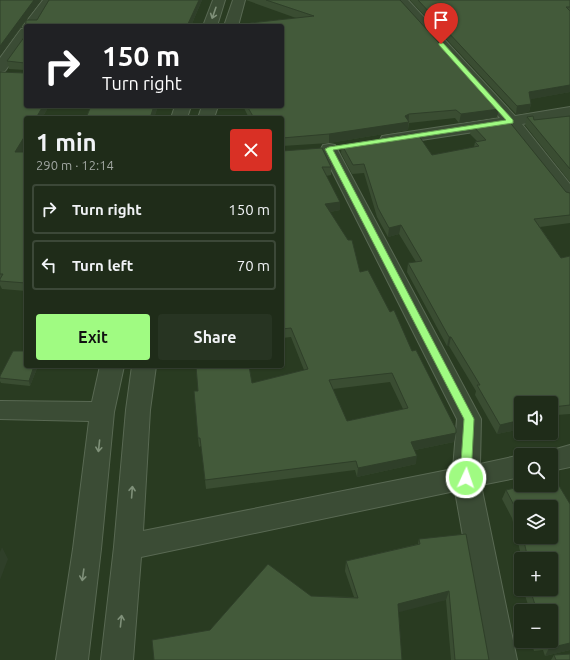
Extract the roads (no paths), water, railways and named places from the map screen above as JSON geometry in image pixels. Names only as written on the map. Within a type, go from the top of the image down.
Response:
[{"type":"street","points":[[31,24],[49,0]]},
{"type":"street","points":[[211,24],[219,0]]},
{"type":"street","points":[[233,24],[239,0]]},
{"type":"street","points":[[401,0],[511,121],[570,196]]},
{"type":"street","points":[[4,72],[24,36]]},
{"type":"street","points":[[374,142],[570,112]]},
{"type":"street","points":[[328,149],[469,419],[466,478],[501,660]]},
{"type":"street","points":[[72,660],[102,412],[112,368]]},
{"type":"street","points":[[117,660],[128,547],[138,410],[144,368]]},
{"type":"street","points":[[0,410],[102,412]]},
{"type":"street","points":[[558,459],[570,456]]},
{"type":"street","points":[[128,547],[514,468]]}]
